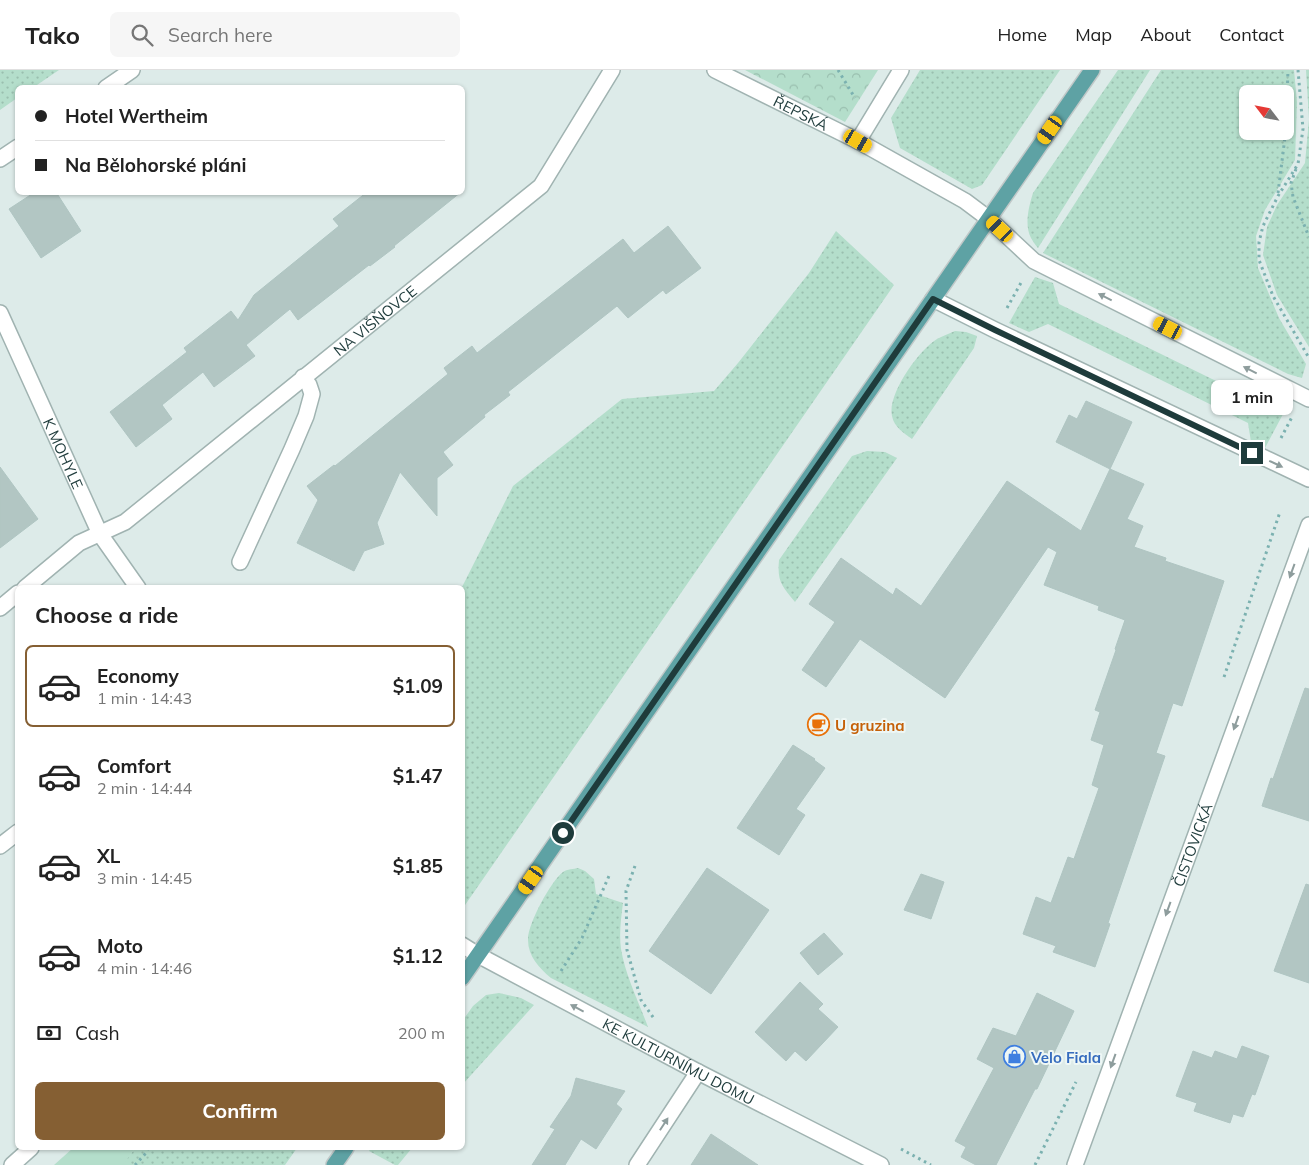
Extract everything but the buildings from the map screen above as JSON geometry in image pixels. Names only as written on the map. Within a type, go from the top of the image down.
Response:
[{"type":"main road","points":[[465,974],[1092,70]]},
{"type":"main road","points":[[334,1165],[345,1150]]},
{"type":"street","points":[[110,85],[132,70]]},
{"type":"street","name":"NA VIŠŇOVCE","points":[[29,585],[79,543],[124,522],[541,186],[612,70]]},
{"type":"street","name":"ŘEPSKÁ","points":[[715,70],[858,141],[965,202],[989,219],[1034,261],[1309,400]]},
{"type":"street","points":[[858,141],[901,70]]},
{"type":"street","points":[[0,159],[15,149]]},
{"type":"street","points":[[933,299],[1309,479]]},
{"type":"street","name":"K MOHYLE","points":[[0,313],[100,534],[136,585]]},
{"type":"street","points":[[240,562],[306,416],[312,394],[309,385],[303,377]]},
{"type":"street","name":"ČISTOVICKÁ","points":[[1075,1163],[1309,525]]},
{"type":"street","points":[[0,608],[15,596]]},
{"type":"street","points":[[0,846],[15,834]]},
{"type":"street","points":[[465,947],[478,956]]},
{"type":"street","name":"KE KULTURNÍMU DOMU","points":[[478,956],[698,1072],[881,1165]]},
{"type":"street","points":[[637,1165],[698,1072]]},
{"type":"street","points":[[12,1165],[29,1150]]},
{"type":"path","points":[[1278,196],[1286,129],[1288,70]]},
{"type":"path","points":[[1298,70],[1303,129],[1298,164],[1292,183],[1293,197],[1309,237]]},
{"type":"path","points":[[1298,164],[1278,196],[1263,226],[1259,242],[1259,260],[1272,296],[1309,358]]},
{"type":"path","points":[[1005,312],[1023,279]]},
{"type":"path","points":[[1280,439],[1294,414]]},
{"type":"path","points":[[635,866],[626,891],[627,950],[641,1000],[658,1024]]},
{"type":"path","points":[[549,993],[582,938],[608,876]]},
{"type":"path","points":[[896,1147],[932,1165]]},
{"type":"path","points":[[135,1165],[147,1150]]},
{"type":"green space","points":[[0,70],[59,70],[37,85],[15,85],[15,99],[0,110]]},
{"type":"green space","points":[[745,70],[878,70],[845,122]]},
{"type":"green space","points":[[920,70],[1060,70],[982,185],[972,189],[900,148],[891,118]]},
{"type":"green space","points":[[1118,70],[1150,70],[1038,248],[1031,238],[1028,227],[1033,193]]},
{"type":"green space","points":[[1161,70],[1294,70],[1297,102],[1295,160],[1265,210],[1256,236],[1258,268],[1279,318],[1306,364],[1302,378],[1288,374],[1043,253]]},
{"type":"green space","points":[[1306,70],[1309,70],[1309,119]]},
{"type":"green space","points":[[1309,119],[1309,347],[1277,295],[1263,255],[1267,227],[1277,205],[1305,163]]},
{"type":"green space","points":[[836,231],[894,285],[465,905],[465,585],[463,585],[513,486],[622,399],[714,391],[809,273]]},
{"type":"green space","points":[[1035,277],[1053,283],[1059,304],[1261,403],[1277,393],[1290,401],[1265,448],[1251,442],[1248,423],[1048,324],[1029,332],[1009,323]]},
{"type":"green space","points":[[955,331],[977,336],[974,348],[912,439],[893,420],[892,407],[894,396],[906,373],[922,353],[937,339]]},
{"type":"green space","points":[[867,451],[885,452],[897,458],[795,602],[781,583],[779,560],[852,456]]},
{"type":"green space","points":[[578,868],[594,879],[596,894],[623,903],[620,932],[623,959],[648,1027],[551,978],[538,966],[532,956],[528,940],[535,914],[558,877],[563,872]]},
{"type":"green space","points":[[499,993],[521,998],[534,1005],[465,1082],[465,1017],[473,1006],[486,995]]},
{"type":"green space","points":[[71,1150],[134,1150],[123,1165],[54,1165]]},
{"type":"green space","points":[[133,1150],[296,1150],[285,1165],[122,1165]]},
{"type":"green space","points":[[370,1150],[410,1150],[398,1165]]},
{"type":"place","name":"U gruzina","points":[[819,725]]},
{"type":"place","name":"Velo Fiala","points":[[1015,1057]]},
{"type":"route","points":[[563,833],[933,299],[1252,453]]}]
